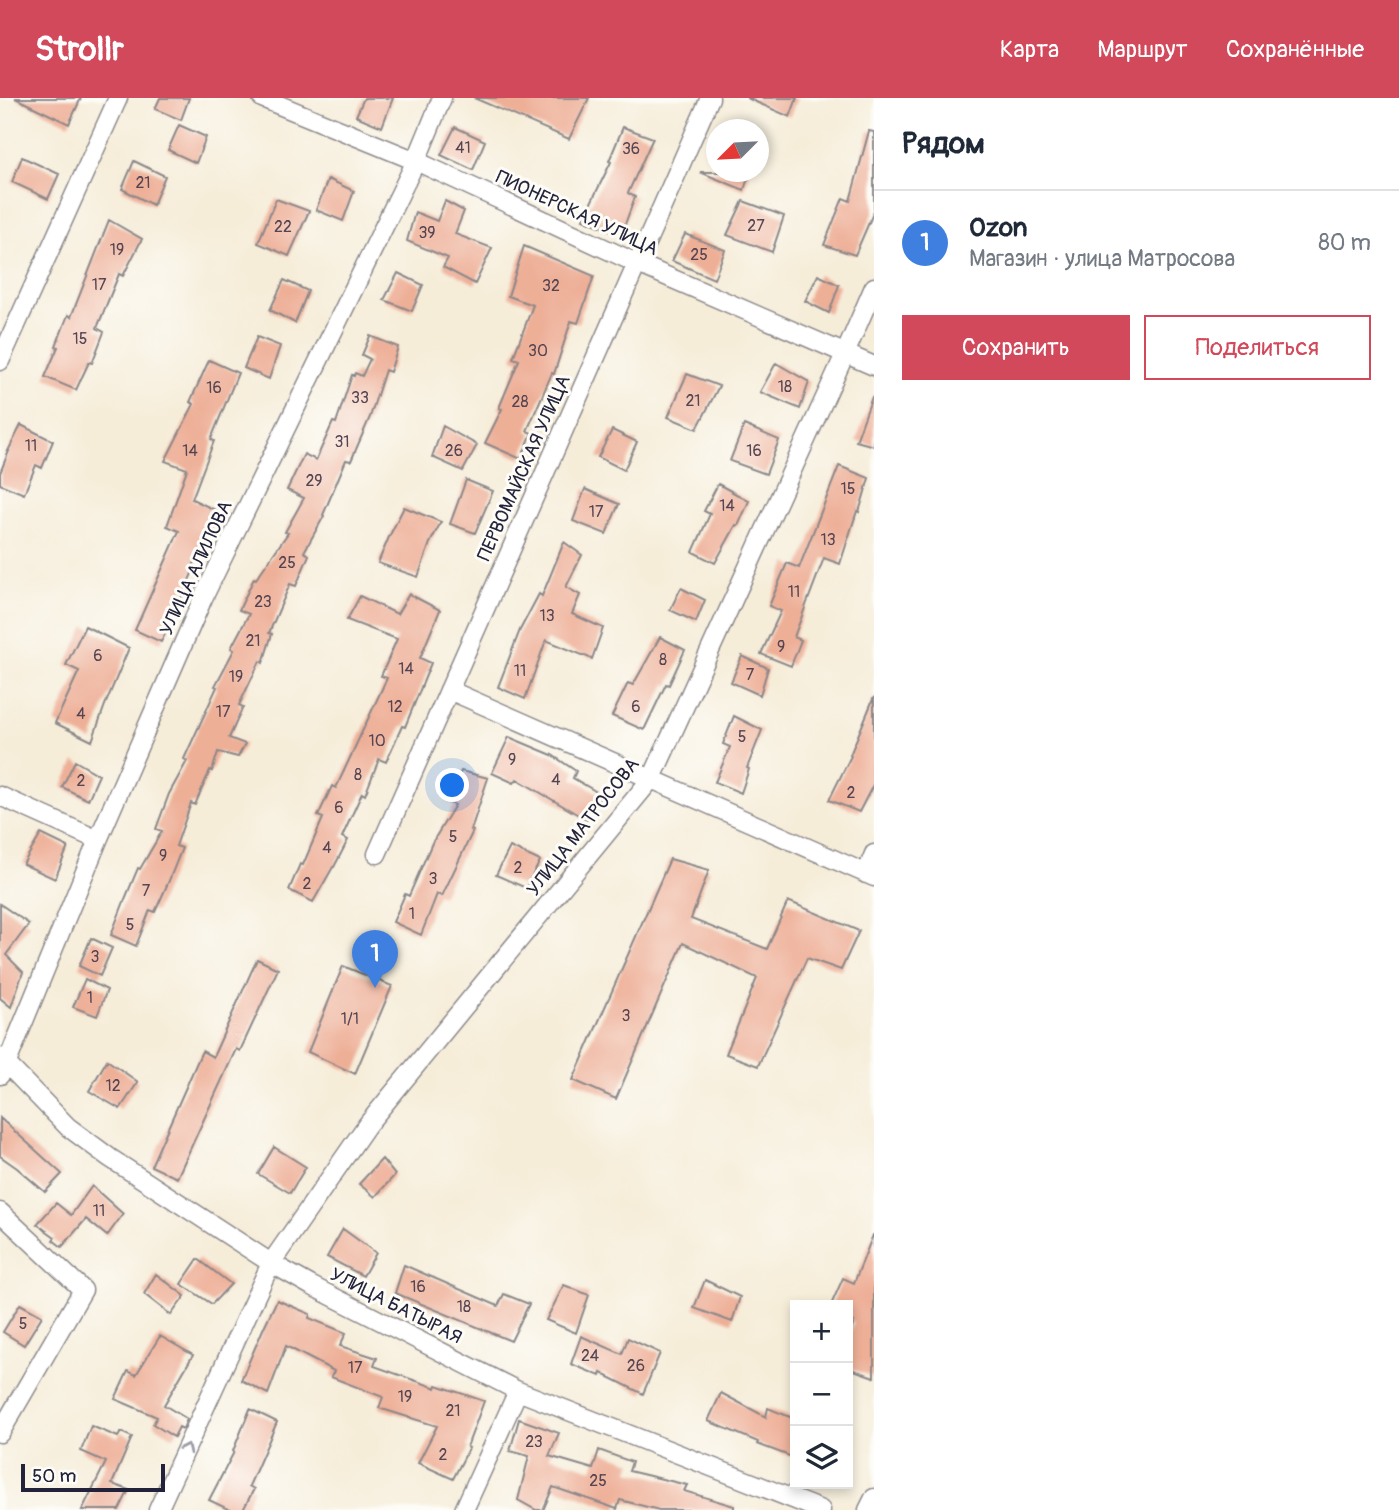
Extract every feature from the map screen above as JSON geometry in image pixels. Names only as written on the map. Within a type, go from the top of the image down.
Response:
[{"type":"street","points":[[0,361],[118,98]]},
{"type":"street","name":"ПИОНЕРСКАЯ УЛИЦА","points":[[262,98],[416,162],[636,263],[874,366]]},
{"type":"street","name":"УЛИЦА АЛИЛОВА","points":[[2,1066],[203,598],[416,162],[442,98]]},
{"type":"street","name":"ПЕРВОМАЙСКАЯ УЛИЦА","points":[[377,855],[710,98]]},
{"type":"street","name":"УЛИЦА МАТРОСОВА","points":[[158,1510],[271,1263],[367,1125],[652,778],[874,287]]},
{"type":"street","points":[[449,690],[870,876],[874,854]]},
{"type":"street","points":[[0,796],[98,840]]},
{"type":"street","name":"УЛИЦА БАТЫРАЯ","points":[[2,1066],[68,1127],[110,1158],[271,1263],[310,1285],[518,1391],[821,1510]]},
{"type":"street","points":[[0,1212],[83,1290],[0,1433]]},
{"type":"street","points":[[464,1510],[518,1391]]},
{"type":"street","points":[[868,1510],[874,1498]]},
{"type":"building","points":[[15,98],[81,98],[69,124]]},
{"type":"building","points":[[160,98],[189,98],[181,120],[155,109]]},
{"type":"building","points":[[364,98],[393,98],[382,127],[356,116]]},
{"type":"building","points":[[474,98],[589,98],[569,139]]},
{"type":"building","points":[[747,98],[797,98],[790,117]]},
{"type":"building","points":[[179,125],[206,137],[196,163],[168,150]]},
{"type":"building","points":[[455,127],[485,141],[473,170],[441,155]]},
{"type":"building","points":[[623,127],[653,138],[628,193],[635,197],[621,235],[583,219],[611,162],[609,161]]},
{"type":"building","points":[[869,131],[874,132],[874,211],[855,255],[824,245],[843,198],[850,201]]},
{"type":"building","points":[[22,157],[59,174],[48,199],[12,182]]},
{"type":"building","points":[[134,161],[165,176],[153,205],[122,189]]},
{"type":"building","points":[[328,179],[354,191],[343,221],[316,210]]},
{"type":"building","points":[[724,182],[747,182],[744,190]]},
{"type":"building","points":[[276,199],[309,211],[289,256],[258,243]]},
{"type":"building","points":[[445,201],[464,211],[455,234],[492,248],[475,284],[443,267],[448,258],[407,241],[415,212],[437,221]]},
{"type":"building","points":[[743,201],[784,216],[772,252],[727,235]]},
{"type":"building","points":[[109,220],[142,239],[123,276],[119,274],[97,328],[104,332],[92,363],[89,362],[76,390],[45,377],[68,315],[71,317]]},
{"type":"building","points":[[685,234],[725,250],[714,279],[672,261]]},
{"type":"building","points":[[524,246],[594,276],[578,323],[571,321],[554,374],[552,373],[527,431],[532,433],[521,459],[485,443],[502,409],[499,408],[519,360],[513,358],[533,305],[508,296]]},
{"type":"building","points":[[398,273],[423,285],[412,311],[384,300]]},
{"type":"building","points":[[818,275],[839,285],[829,313],[805,301]]},
{"type":"building","points":[[284,280],[308,291],[295,323],[270,310]]},
{"type":"building","points":[[370,336],[398,347],[390,372],[385,370],[370,417],[351,461],[346,460],[324,516],[304,552],[309,555],[296,586],[290,584],[269,633],[272,634],[263,663],[260,661],[239,705],[243,707],[229,738],[245,744],[238,757],[218,752],[195,805],[191,803],[176,846],[182,848],[155,912],[150,910],[136,946],[111,935],[138,868],[140,869],[162,831],[156,829],[169,794],[187,761],[184,759],[217,687],[215,686],[234,650],[231,648],[249,614],[239,610],[254,578],[256,579],[288,533],[285,532],[304,498],[287,490],[304,454],[316,460],[333,422],[336,423],[352,375],[355,373],[362,376],[370,359],[362,355]]},
{"type":"building","points":[[257,337],[280,346],[269,379],[244,368]]},
{"type":"building","points":[[209,360],[238,373],[211,439],[214,441],[192,499],[221,513],[193,566],[195,567],[161,642],[135,630],[179,531],[167,526],[187,469],[165,461],[194,404],[190,402]]},
{"type":"building","points":[[776,363],[809,382],[800,409],[760,392]]},
{"type":"building","points":[[687,374],[719,386],[697,429],[668,417]]},
{"type":"building","points":[[874,397],[874,446],[856,441]]},
{"type":"building","points":[[21,425],[53,441],[42,468],[36,465],[24,494],[0,484],[0,473]]},
{"type":"building","points":[[744,425],[779,440],[766,474],[730,461]]},
{"type":"building","points":[[443,426],[477,445],[463,471],[432,457]]},
{"type":"building","points":[[612,430],[637,442],[624,470],[598,457]]},
{"type":"building","points":[[839,466],[869,478],[840,564],[824,558],[794,637],[801,640],[791,666],[761,654],[781,611],[769,606],[787,563],[799,568]]},
{"type":"building","points":[[466,480],[493,491],[475,533],[450,524]]},
{"type":"building","points":[[718,484],[749,501],[738,526],[736,525],[715,563],[693,552],[710,514],[704,511]]},
{"type":"building","points":[[585,489],[619,504],[606,534],[573,521]]},
{"type":"building","points":[[404,507],[441,522],[418,577],[378,563]]},
{"type":"building","points":[[564,542],[582,555],[566,587],[580,595],[572,614],[603,628],[592,659],[546,640],[525,699],[498,687],[520,630],[539,594],[542,596]]},
{"type":"building","points":[[681,588],[705,600],[696,622],[670,610]]},
{"type":"building","points":[[409,594],[440,610],[420,658],[431,663],[405,727],[402,726],[386,762],[379,759],[365,795],[362,793],[342,837],[348,840],[313,902],[289,890],[323,818],[318,816],[332,786],[336,788],[387,678],[381,676],[397,639],[347,620],[360,596],[397,614]]},
{"type":"building","points":[[85,626],[129,648],[92,741],[55,723],[79,671],[66,665]]},
{"type":"building","points":[[660,637],[685,650],[644,730],[612,716],[628,683],[633,685]]},
{"type":"building","points":[[742,656],[768,668],[760,695],[731,682]]},
{"type":"building","points":[[874,697],[874,783],[859,812],[829,800],[851,756]]},
{"type":"building","points":[[734,716],[762,730],[747,768],[749,769],[741,793],[715,782],[730,747],[723,744]]},
{"type":"building","points":[[509,737],[552,755],[576,771],[573,778],[602,795],[587,820],[517,779],[514,783],[492,773]]},
{"type":"building","points":[[75,761],[99,775],[88,800],[62,787]]},
{"type":"building","points":[[461,771],[488,778],[471,830],[473,831],[442,896],[437,894],[421,935],[393,922],[405,894],[409,896],[432,843],[455,805],[447,802]]},
{"type":"building","points":[[41,834],[68,847],[55,879],[23,864]]},
{"type":"building","points":[[510,847],[540,861],[526,888],[496,875]]},
{"type":"building","points":[[670,859],[709,870],[691,919],[767,949],[788,901],[859,931],[841,970],[807,958],[758,1066],[726,1054],[757,978],[683,943],[616,1099],[573,1080]]},
{"type":"building","points":[[0,904],[29,924],[6,955],[23,972],[11,1007],[0,998]]},
{"type":"building","points":[[91,938],[112,948],[100,976],[79,966]]},
{"type":"building","points":[[257,959],[278,969],[240,1051],[236,1049],[177,1178],[151,1166],[202,1051],[213,1057]]},
{"type":"building","points":[[343,966],[392,986],[355,1074],[308,1052]]},
{"type":"building","points":[[85,979],[107,990],[97,1016],[73,1007]]},
{"type":"building","points":[[107,1060],[138,1082],[120,1109],[89,1091]]},
{"type":"building","points":[[0,1118],[62,1174],[45,1192],[0,1156]]},
{"type":"building","points":[[274,1147],[306,1167],[290,1193],[258,1174]]},
{"type":"building","points":[[382,1159],[395,1175],[375,1197],[359,1184]]},
{"type":"building","points":[[92,1186],[123,1214],[107,1236],[86,1219],[62,1247],[53,1240],[55,1237],[37,1224],[56,1203],[71,1215]]},
{"type":"building","points":[[343,1229],[376,1253],[363,1276],[327,1257]]},
{"type":"building","points":[[874,1235],[874,1377],[853,1370],[853,1300],[833,1300],[843,1278],[854,1283]]},
{"type":"building","points":[[198,1259],[231,1284],[212,1304],[181,1284]]},
{"type":"building","points":[[404,1265],[498,1306],[504,1294],[529,1304],[511,1341],[395,1293]]},
{"type":"building","points":[[156,1274],[185,1296],[171,1315],[144,1294]]},
{"type":"building","points":[[705,1280],[740,1297],[732,1322],[694,1308]]},
{"type":"building","points":[[564,1285],[589,1295],[576,1333],[546,1320]]},
{"type":"building","points":[[277,1300],[310,1314],[309,1318],[346,1333],[340,1346],[377,1358],[374,1366],[436,1388],[437,1385],[484,1401],[467,1447],[469,1448],[453,1479],[418,1463],[437,1426],[379,1408],[383,1397],[331,1377],[334,1371],[286,1346],[268,1394],[241,1380]]},
{"type":"building","points":[[20,1304],[42,1316],[24,1345],[3,1332]]},
{"type":"building","points":[[160,1336],[193,1355],[164,1405],[187,1419],[183,1429],[179,1427],[174,1437],[153,1424],[157,1417],[115,1399],[128,1371],[136,1375]]},
{"type":"building","points":[[581,1336],[622,1354],[628,1338],[660,1353],[643,1394],[601,1373],[600,1376],[571,1364]]},
{"type":"building","points":[[721,1393],[766,1417],[768,1408],[790,1417],[790,1456],[757,1444],[758,1442],[708,1421]]},
{"type":"building","points":[[250,1409],[277,1422],[249,1486],[254,1489],[243,1510],[230,1510],[209,1500],[234,1452]]},
{"type":"building","points":[[519,1419],[559,1433],[549,1456],[593,1469],[599,1450],[632,1462],[629,1471],[687,1485],[684,1491],[734,1506],[734,1510],[659,1510],[620,1500],[617,1509],[553,1487],[543,1510],[536,1510],[518,1500],[529,1456],[510,1451]]},
{"type":"building","points":[[91,1426],[118,1437],[121,1432],[132,1437],[112,1484],[129,1490],[119,1510],[82,1510],[106,1462],[81,1451]]},
{"type":"place","name":"Ozon","points":[[375,988]]}]
